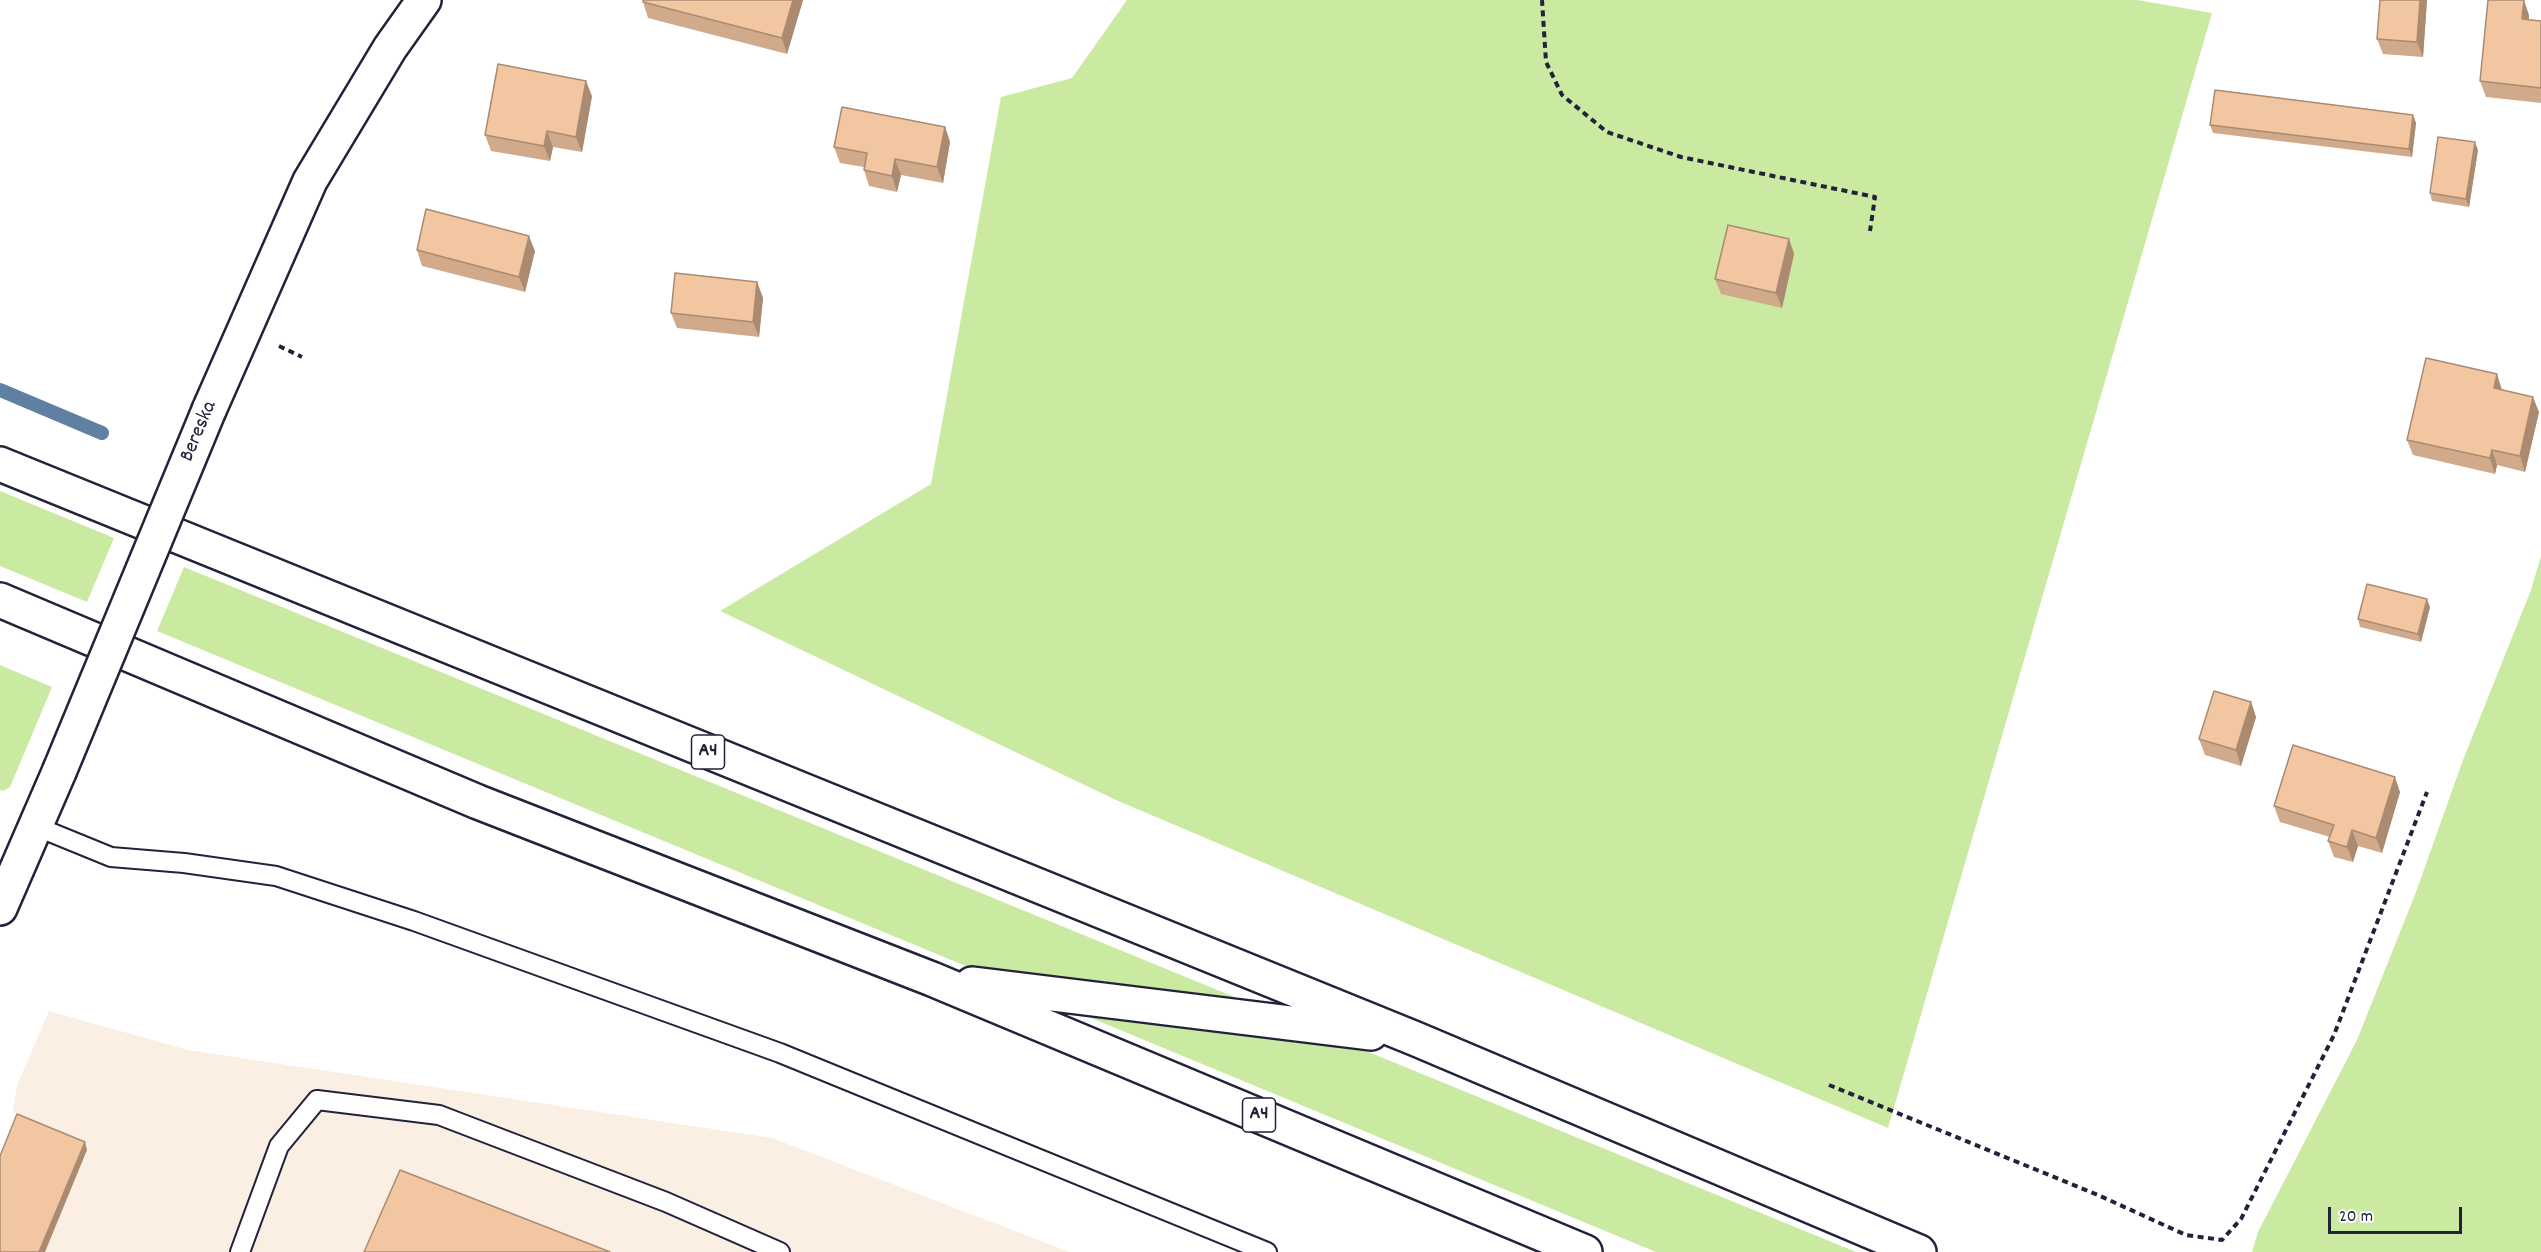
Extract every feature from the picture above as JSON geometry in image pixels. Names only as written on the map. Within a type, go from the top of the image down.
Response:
[{"type":"main road","name":"Bereska","points":[[0,908],[11,847],[35,826],[209,410],[310,180],[390,48],[424,0]]},
{"type":"main road","name":"A4","points":[[0,464],[1416,1039],[1919,1252]]},
{"type":"main road","name":"A4","points":[[0,600],[478,802],[932,979],[1585,1252]]},
{"type":"main road","name":"A4","points":[[932,979],[1416,1039]]},
{"type":"lane","points":[[35,826],[111,857],[184,863],[276,876],[414,921],[780,1053],[1267,1252]]},
{"type":"lane","points":[[240,1252],[279,1146],[317,1100],[439,1115],[666,1202],[780,1252]]},
{"type":"path","points":[[1542,0],[1546,62],[1562,95],[1607,132],[1681,157],[1875,197],[1870,231]]},
{"type":"path","points":[[273,343],[302,357]]},
{"type":"path","points":[[1829,1085],[2098,1195],[2186,1235],[2222,1240],[2241,1219],[2334,1035],[2427,792]]},
{"type":"shaded area","points":[[49,1011],[188,1050],[772,1138],[1070,1252],[0,1252],[0,1171],[23,1116],[13,1112],[17,1085]]},
{"type":"green space","points":[[1127,0],[2137,0],[2212,13],[1888,1128],[1116,800],[720,611],[931,484],[1001,97],[1072,78]]},
{"type":"green space","points":[[0,491],[114,538],[87,602],[0,566]]},
{"type":"green space","points":[[2541,556],[2541,1252],[2252,1252],[2258,1232],[2357,1040],[2416,892],[2463,760],[2531,590]]},
{"type":"green space","points":[[184,567],[1856,1252],[1656,1252],[157,631]]},
{"type":"green space","points":[[0,665],[52,687],[10,787],[3,791],[0,790]]},
{"type":"building","points":[[643,0],[793,0],[782,38],[643,2]]},
{"type":"building","points":[[2380,0],[2420,0],[2417,42],[2377,39]]},
{"type":"building","points":[[2488,0],[2524,0],[2522,19],[2541,21],[2541,88],[2480,81]]},
{"type":"building","points":[[498,64],[586,81],[576,137],[547,131],[544,146],[485,135]]},
{"type":"building","points":[[2215,90],[2413,115],[2409,149],[2210,125]]},
{"type":"building","points":[[842,107],[945,127],[937,167],[895,159],[892,176],[864,170],[867,153],[834,147]]},
{"type":"building","points":[[2438,137],[2475,142],[2466,199],[2430,193]]},
{"type":"building","points":[[426,209],[529,236],[519,277],[417,250]]},
{"type":"building","points":[[1728,225],[1789,239],[1776,293],[1715,279]]},
{"type":"building","points":[[675,273],[757,282],[753,322],[671,313]]},
{"type":"building","points":[[2426,358],[2497,374],[2494,388],[2533,397],[2520,456],[2492,450],[2490,458],[2407,440]]},
{"type":"building","points":[[2367,584],[2427,599],[2418,634],[2358,619]]},
{"type":"building","points":[[2214,691],[2251,702],[2236,750],[2199,739]]},
{"type":"building","points":[[2293,745],[2395,777],[2376,838],[2352,830],[2347,847],[2328,841],[2334,825],[2274,806]]},
{"type":"building","points":[[17,1114],[85,1142],[39,1252],[0,1252],[0,1156]]},
{"type":"building","points":[[400,1170],[600,1248],[610,1252],[364,1252]]},
{"type":"waterway","points":[[0,390],[102,433]]}]
